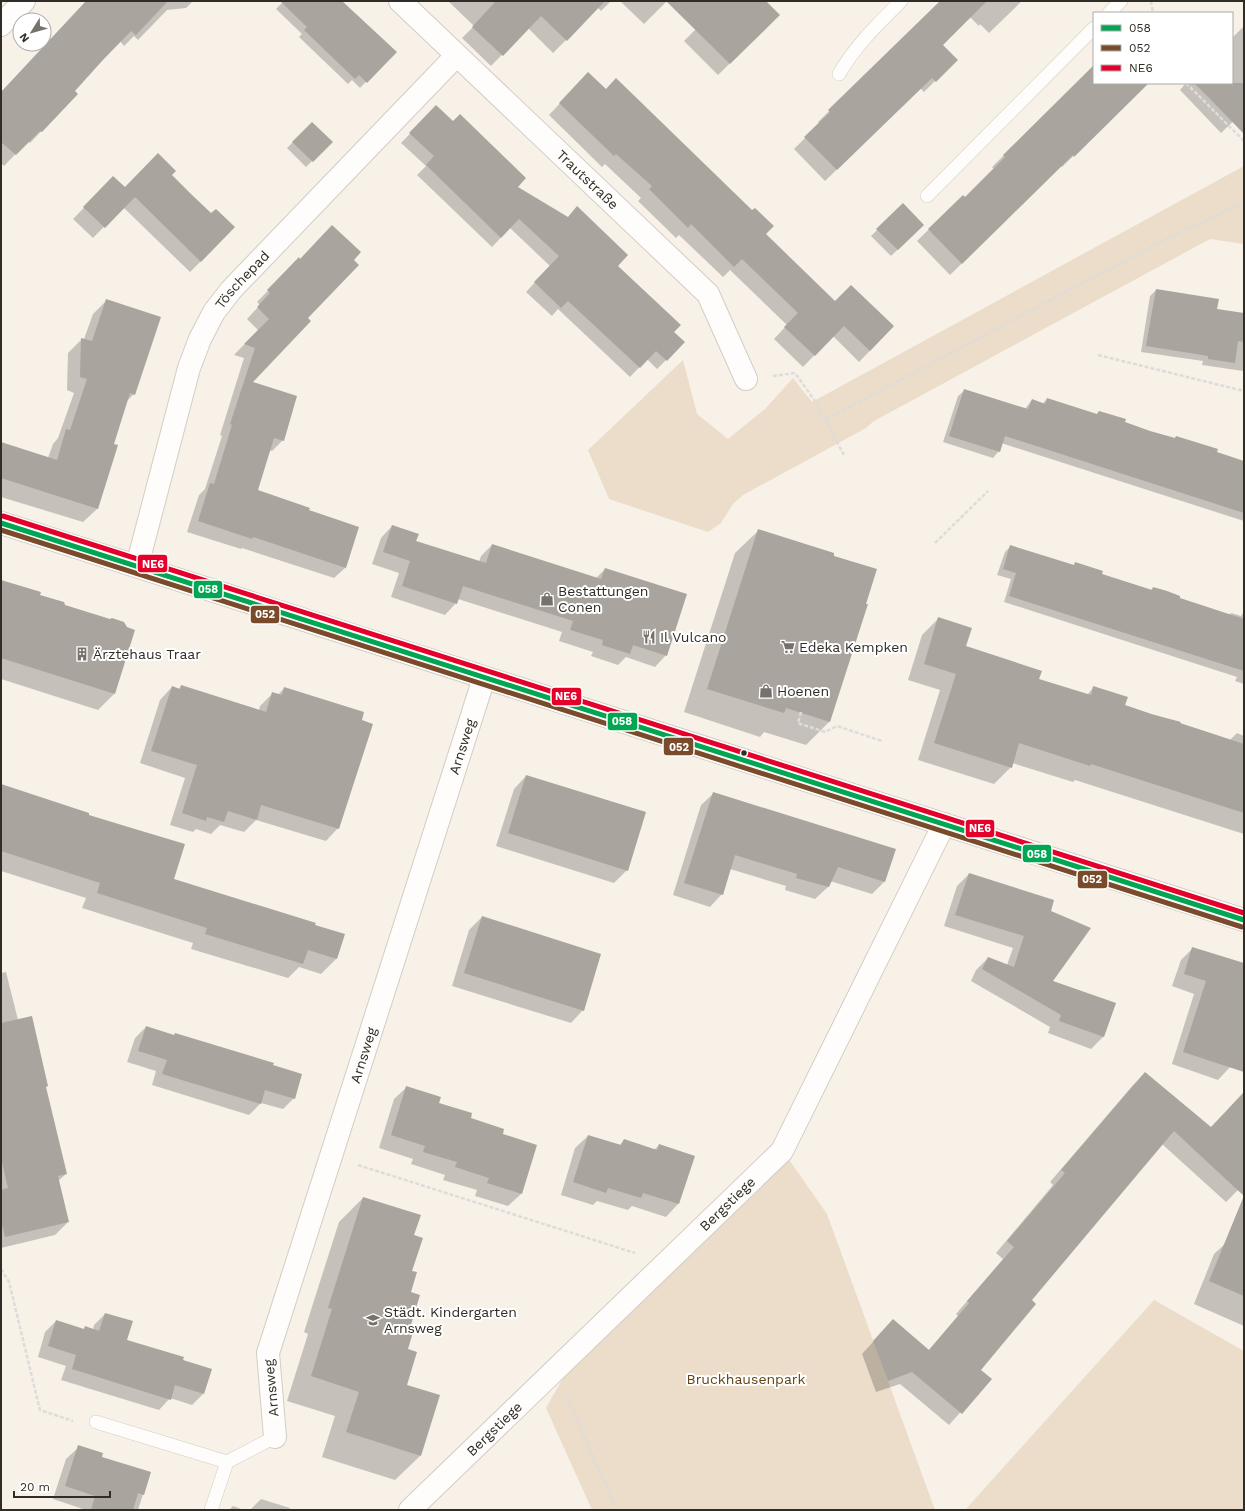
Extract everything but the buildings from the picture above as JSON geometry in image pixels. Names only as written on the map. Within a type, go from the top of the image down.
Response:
[{"type":"street","points":[[1,25],[24,1]]},
{"type":"street","name":"Trautstraße","points":[[400,1],[456,56],[708,294],[746,379]]},
{"type":"street","name":"Töschepad","points":[[137,566],[189,368],[200,339],[214,312],[231,290],[456,56]]},
{"type":"street","points":[[1,523],[1244,920]]},
{"type":"street","name":"Arnsweg","points":[[275,1437],[268,1353],[484,678]]},
{"type":"street","name":"Bergstiege","points":[[410,1510],[667,1264],[782,1151],[944,824]]},
{"type":"lane","points":[[839,74],[847,60],[873,28],[901,1]]},
{"type":"lane","points":[[1110,12],[1121,1]]},
{"type":"lane","points":[[927,196],[1093,29]]},
{"type":"lane","points":[[96,1422],[227,1462]]},
{"type":"lane","points":[[211,1510],[227,1462],[275,1437]]},
{"type":"path","points":[[1151,1],[1153,12]]},
{"type":"path","points":[[1187,84],[1244,141]]},
{"type":"path","points":[[826,419],[1170,237],[1244,203]]},
{"type":"path","points":[[1098,355],[1244,391]]},
{"type":"path","points":[[746,379],[796,374],[809,390],[826,419],[844,455]]},
{"type":"path","points":[[935,543],[988,491]]},
{"type":"path","points":[[801,712],[798,723],[811,728],[825,732],[837,726],[882,740]]},
{"type":"path","points":[[330,1157],[667,1264]]},
{"type":"path","points":[[1,1269],[9,1282],[40,1410],[86,1426],[96,1422]]},
{"type":"path","points":[[555,1372],[617,1510]]},
{"type":"green space","points":[[1244,166],[1244,244],[1210,239],[874,421],[866,428],[743,495],[733,504],[721,523],[708,532],[609,499],[588,450],[683,360],[697,414],[728,439],[765,409],[793,378],[812,402]]},
{"type":"green space","name":"Bruckhausenpark","points":[[785,1154],[827,1214],[935,1510],[592,1510],[546,1408],[567,1371]]},
{"type":"green space","points":[[1154,1300],[1244,1351],[1244,1510],[965,1510]]},
{"type":"transit line","name":"NE6","points":[[3,516],[1244,913]]},
{"type":"transit line","name":"058","points":[[1,523],[1244,920]]},
{"type":"transit line","name":"052","points":[[1,530],[1242,927]]},
{"type":"place","name":"Bestattungen Conen","points":[[547,599]]},
{"type":"place","name":"Il Vulcano","points":[[649,637]]},
{"type":"place","name":"Edeka Kempken","points":[[788,647]]},
{"type":"place","name":"Ärztehaus Traar","points":[[82,654]]},
{"type":"place","name":"Hoenen","points":[[766,691]]},
{"type":"place","name":"Städt. Kindergarten Arnsweg","points":[[373,1320]]}]
